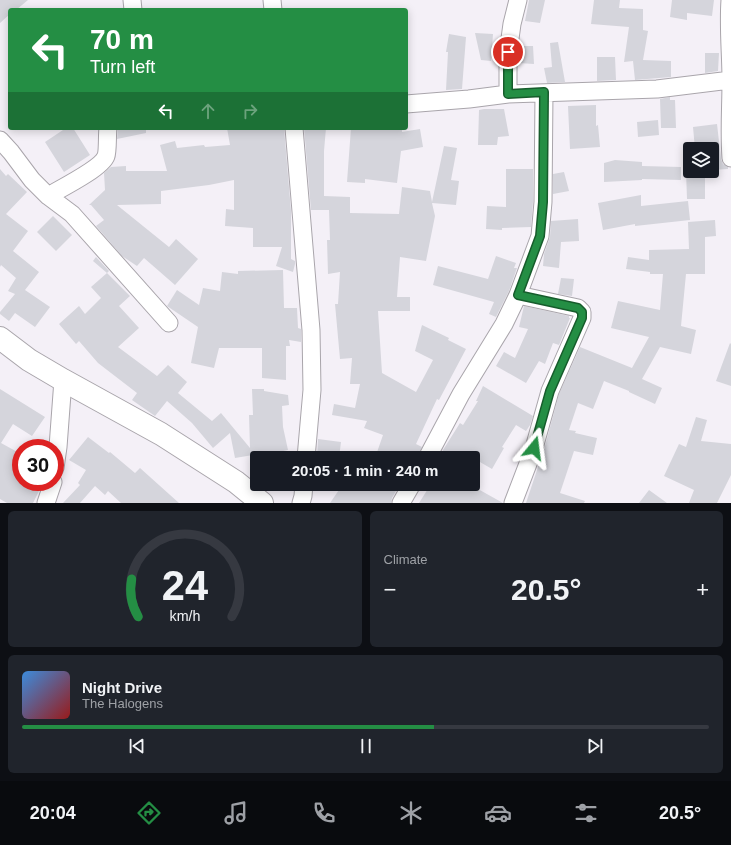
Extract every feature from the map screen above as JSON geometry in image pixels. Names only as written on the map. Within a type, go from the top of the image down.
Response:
[{"type":"street","points":[[508,94],[508,52],[512,24],[518,0]]},
{"type":"street","points":[[730,0],[731,158]]},
{"type":"street","points":[[408,104],[508,94],[657,89],[731,80]]},
{"type":"street","points":[[431,451],[461,394],[504,324],[518,295],[540,236],[543,202],[544,92]]},
{"type":"street","points":[[48,196],[89,172],[102,162],[106,156],[108,130]]},
{"type":"street","points":[[294,130],[311,330],[312,390],[307,451]]},
{"type":"street","points":[[0,140],[32,180],[48,196],[72,214],[169,323]]},
{"type":"street","points":[[512,503],[534,448],[550,391],[582,318],[582,312],[578,308],[518,295]]},
{"type":"street","points":[[0,338],[29,360],[161,434],[236,482],[262,503]]},
{"type":"street","points":[[59,439],[63,380]]},
{"type":"street","points":[[46,503],[49,491]]},
{"type":"street","points":[[301,503],[303,491]]},
{"type":"street","points":[[401,503],[408,491]]},
{"type":"building","points":[[0,0],[28,0],[18,8],[8,8],[8,16],[0,23]]},
{"type":"building","points":[[529,0],[545,0],[540,23],[525,21]]},
{"type":"building","points":[[594,0],[620,0],[619,8],[643,9],[643,30],[648,31],[643,60],[671,61],[671,77],[635,80],[633,61],[624,62],[629,27],[591,24]]},
{"type":"building","points":[[672,0],[714,0],[712,16],[687,13],[687,20],[670,17]]},
{"type":"building","points":[[475,33],[493,34],[491,61],[481,60]]},
{"type":"building","points":[[449,34],[466,37],[462,89],[446,90],[448,52],[446,52]]},
{"type":"building","points":[[558,42],[565,82],[547,83],[544,68],[552,67],[550,43]]},
{"type":"building","points":[[519,46],[533,46],[534,64],[518,63]]},
{"type":"building","points":[[705,53],[719,53],[718,71],[705,73]]},
{"type":"building","points":[[597,57],[615,57],[616,80],[597,81]]},
{"type":"building","points":[[670,97],[670,100],[675,100],[676,128],[661,128],[660,99]]},
{"type":"building","points":[[596,105],[596,126],[598,125],[600,147],[570,149],[568,106]]},
{"type":"building","points":[[504,109],[509,136],[498,137],[497,145],[478,145],[479,110]]},
{"type":"building","points":[[658,120],[659,135],[638,137],[637,122]]},
{"type":"building","points":[[717,124],[721,159],[723,164],[728,167],[728,169],[719,170],[719,142],[694,142],[693,127]]},
{"type":"building","points":[[420,129],[423,147],[401,151],[397,183],[365,179],[365,183],[347,182],[351,130],[402,130],[402,132]]},
{"type":"building","points":[[63,130],[74,130],[90,155],[64,172],[45,142]]},
{"type":"building","points":[[118,130],[146,130],[146,133],[117,139]]},
{"type":"building","points":[[227,130],[284,130],[291,211],[291,259],[295,261],[293,272],[276,266],[282,247],[253,247],[253,228],[225,226],[226,209],[234,210],[234,180],[209,185],[161,191],[161,204],[117,205],[169,247],[176,239],[198,259],[175,285],[144,258],[137,266],[122,256],[96,226],[104,220],[91,205],[89,205],[105,190],[104,173],[111,167],[126,166],[126,171],[167,171],[160,145],[175,141],[177,148],[204,145],[205,147],[230,145]]},
{"type":"building","points":[[304,130],[326,130],[324,151],[324,196],[350,197],[350,213],[399,214],[402,187],[430,191],[432,202],[444,146],[457,148],[451,180],[459,181],[456,205],[432,203],[435,216],[426,261],[400,257],[397,297],[410,297],[410,311],[378,311],[382,373],[416,392],[433,360],[415,351],[422,325],[449,338],[448,340],[466,349],[439,400],[437,399],[416,444],[422,447],[420,451],[377,451],[383,435],[364,428],[367,421],[332,415],[334,404],[355,408],[360,384],[350,384],[352,358],[340,359],[335,304],[338,304],[340,272],[328,274],[327,240],[330,240],[329,210],[311,210]]},
{"type":"building","points":[[615,160],[642,162],[642,166],[681,167],[681,180],[642,179],[604,182],[604,163]]},
{"type":"building","points":[[0,169],[6,176],[8,174],[27,192],[6,214],[28,231],[13,251],[39,272],[25,290],[50,307],[35,327],[15,313],[9,321],[0,314],[15,294],[8,291],[16,278],[1,265],[0,267]]},
{"type":"building","points":[[506,169],[533,169],[531,227],[502,228],[502,230],[486,229],[487,206],[506,207]]},
{"type":"building","points":[[564,172],[569,191],[553,194],[553,174]]},
{"type":"building","points":[[686,178],[705,178],[705,199],[687,199]]},
{"type":"building","points":[[641,195],[641,206],[688,201],[690,220],[635,226],[635,224],[603,230],[598,203]]},
{"type":"building","points":[[53,216],[72,235],[56,251],[37,232]]},
{"type":"building","points":[[578,219],[579,241],[561,242],[559,268],[543,266],[544,254],[550,237],[551,221]]},
{"type":"building","points":[[715,220],[716,236],[705,237],[705,274],[686,274],[681,326],[696,330],[691,354],[660,347],[642,379],[662,388],[655,404],[604,381],[593,409],[578,403],[569,430],[576,431],[575,433],[597,438],[593,455],[574,451],[560,493],[585,501],[584,503],[526,503],[545,446],[559,394],[580,347],[632,368],[649,337],[611,328],[618,301],[660,310],[663,274],[650,274],[650,272],[626,269],[628,257],[649,260],[649,250],[689,249],[688,222]]},
{"type":"building","points":[[496,256],[516,263],[514,268],[517,268],[509,291],[496,317],[489,314],[494,302],[433,285],[438,266],[488,279]]},
{"type":"building","points":[[96,257],[109,271],[107,273],[93,261]]},
{"type":"building","points":[[283,270],[284,308],[297,308],[298,328],[301,329],[301,342],[289,340],[290,346],[286,346],[286,380],[262,378],[262,348],[219,348],[214,368],[191,363],[198,327],[167,306],[177,290],[199,305],[203,288],[220,291],[222,272],[238,274],[238,271]]},
{"type":"building","points":[[107,273],[130,296],[119,306],[139,328],[118,347],[157,376],[168,365],[187,382],[178,393],[212,421],[221,413],[250,448],[249,415],[253,415],[252,389],[264,389],[264,391],[288,395],[289,405],[282,406],[283,427],[288,450],[250,451],[250,456],[235,458],[230,433],[213,448],[192,423],[167,401],[155,416],[132,400],[137,393],[98,363],[79,341],[76,344],[59,324],[79,306],[85,314],[101,298],[91,287]]},
{"type":"building","points":[[561,278],[574,279],[572,296],[558,294]]},
{"type":"building","points":[[524,306],[569,316],[570,318],[559,345],[553,343],[545,364],[539,361],[526,383],[496,366],[504,352],[515,358],[528,329],[519,327]]},
{"type":"building","points":[[730,343],[731,344],[731,386],[716,381]]},
{"type":"building","points":[[483,386],[533,416],[526,431],[516,425],[502,447],[504,448],[492,469],[480,462],[480,451],[442,451],[460,423],[463,425],[478,401],[476,401]]},
{"type":"building","points":[[0,389],[45,417],[32,436],[13,424],[1,443],[12,449],[12,491],[39,491],[33,503],[7,503],[0,499]]},
{"type":"building","points":[[696,417],[707,420],[701,441],[731,444],[731,475],[717,503],[689,503],[694,490],[664,476],[679,444],[686,447]]},
{"type":"building","points":[[88,437],[109,453],[110,452],[135,473],[140,468],[179,503],[121,503],[108,491],[105,495],[95,486],[80,503],[63,503],[80,485],[78,483],[86,470],[69,460]]},
{"type":"building","points":[[318,439],[341,442],[340,451],[317,451]]},
{"type":"building","points":[[480,490],[503,503],[419,503],[427,491]]},
{"type":"building","points":[[649,490],[667,503],[639,503]]},
{"type":"building","points":[[338,491],[396,491],[391,503],[330,503]]},
{"type":"route","points":[[508,52],[508,94],[544,92],[543,202],[540,236],[518,295],[578,308],[582,312],[582,318],[550,391],[534,448]]}]
